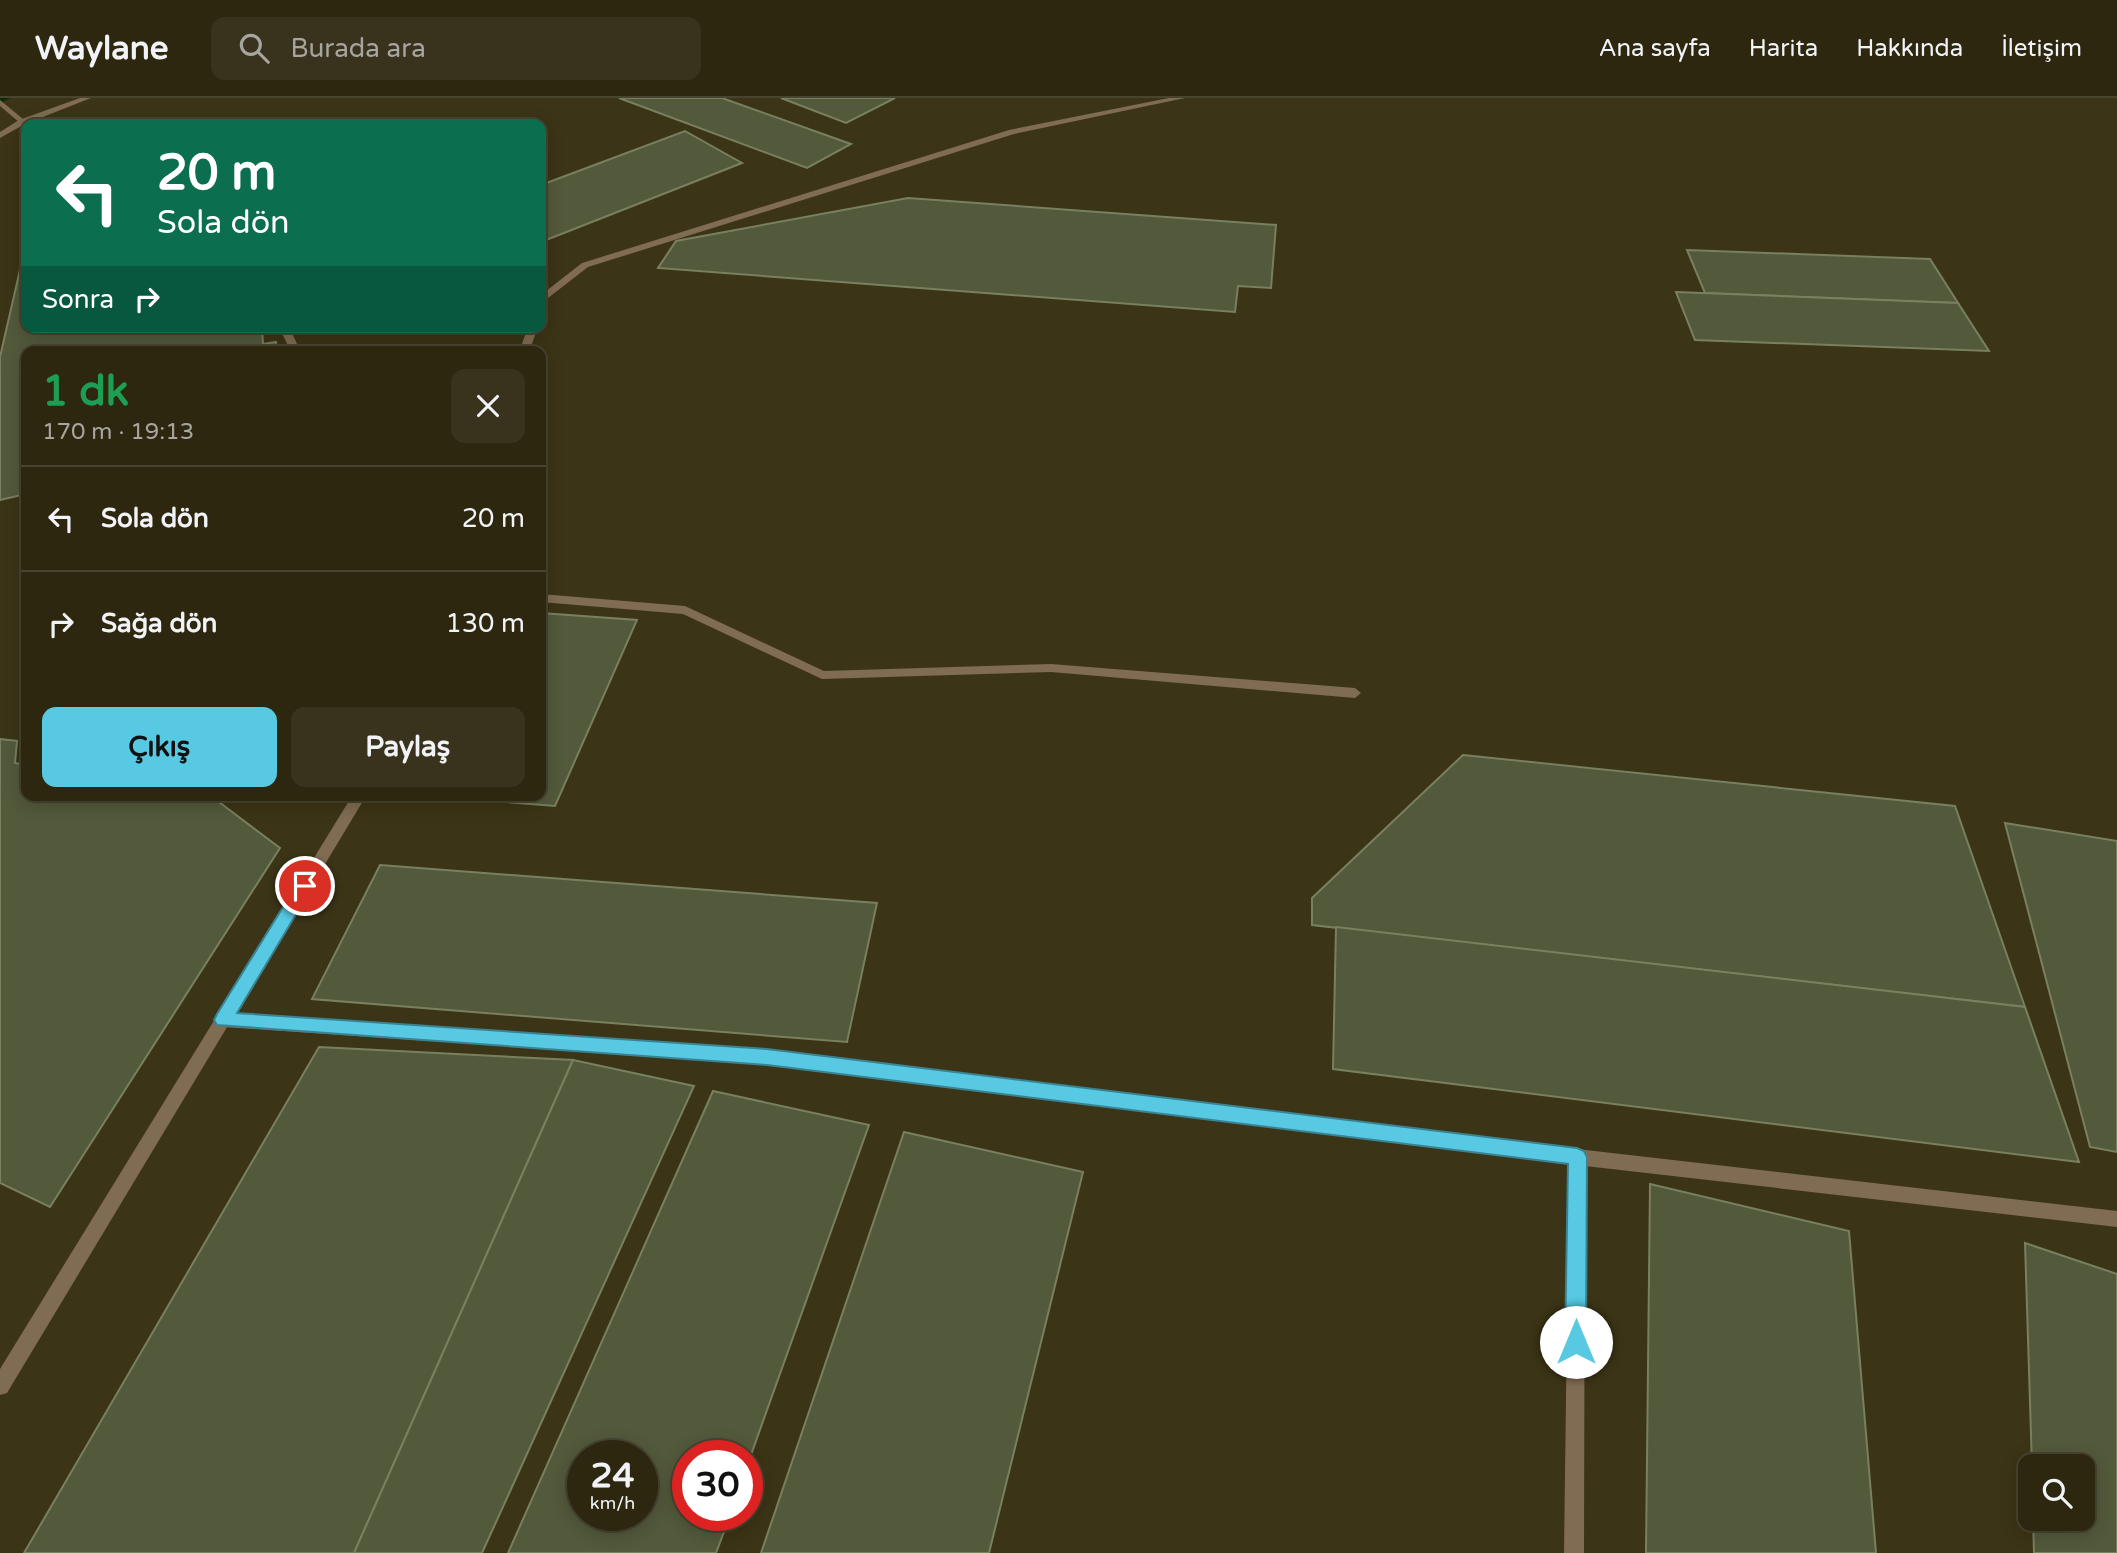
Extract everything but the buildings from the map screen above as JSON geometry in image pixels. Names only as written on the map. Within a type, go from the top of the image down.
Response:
[{"type":"street","points":[[36,119],[87,98]]},
{"type":"street","points":[[546,295],[585,265],[1012,132],[1181,98]]},
{"type":"street","points":[[0,102],[21,122]]},
{"type":"street","points":[[0,136],[21,126]]},
{"type":"street","points":[[546,598],[685,610],[822,675],[1051,668],[1355,693]]},
{"type":"street","points":[[0,1386],[356,801]]},
{"type":"street","points":[[223,1020],[767,1057],[1577,1157],[2117,1219]]},
{"type":"street","points":[[1574,1553],[1577,1157]]},
{"type":"waterway","points":[[0,100],[5,98]]},
{"type":"route","points":[[305,886],[223,1020],[767,1057],[1577,1157],[1576,1342]]}]
